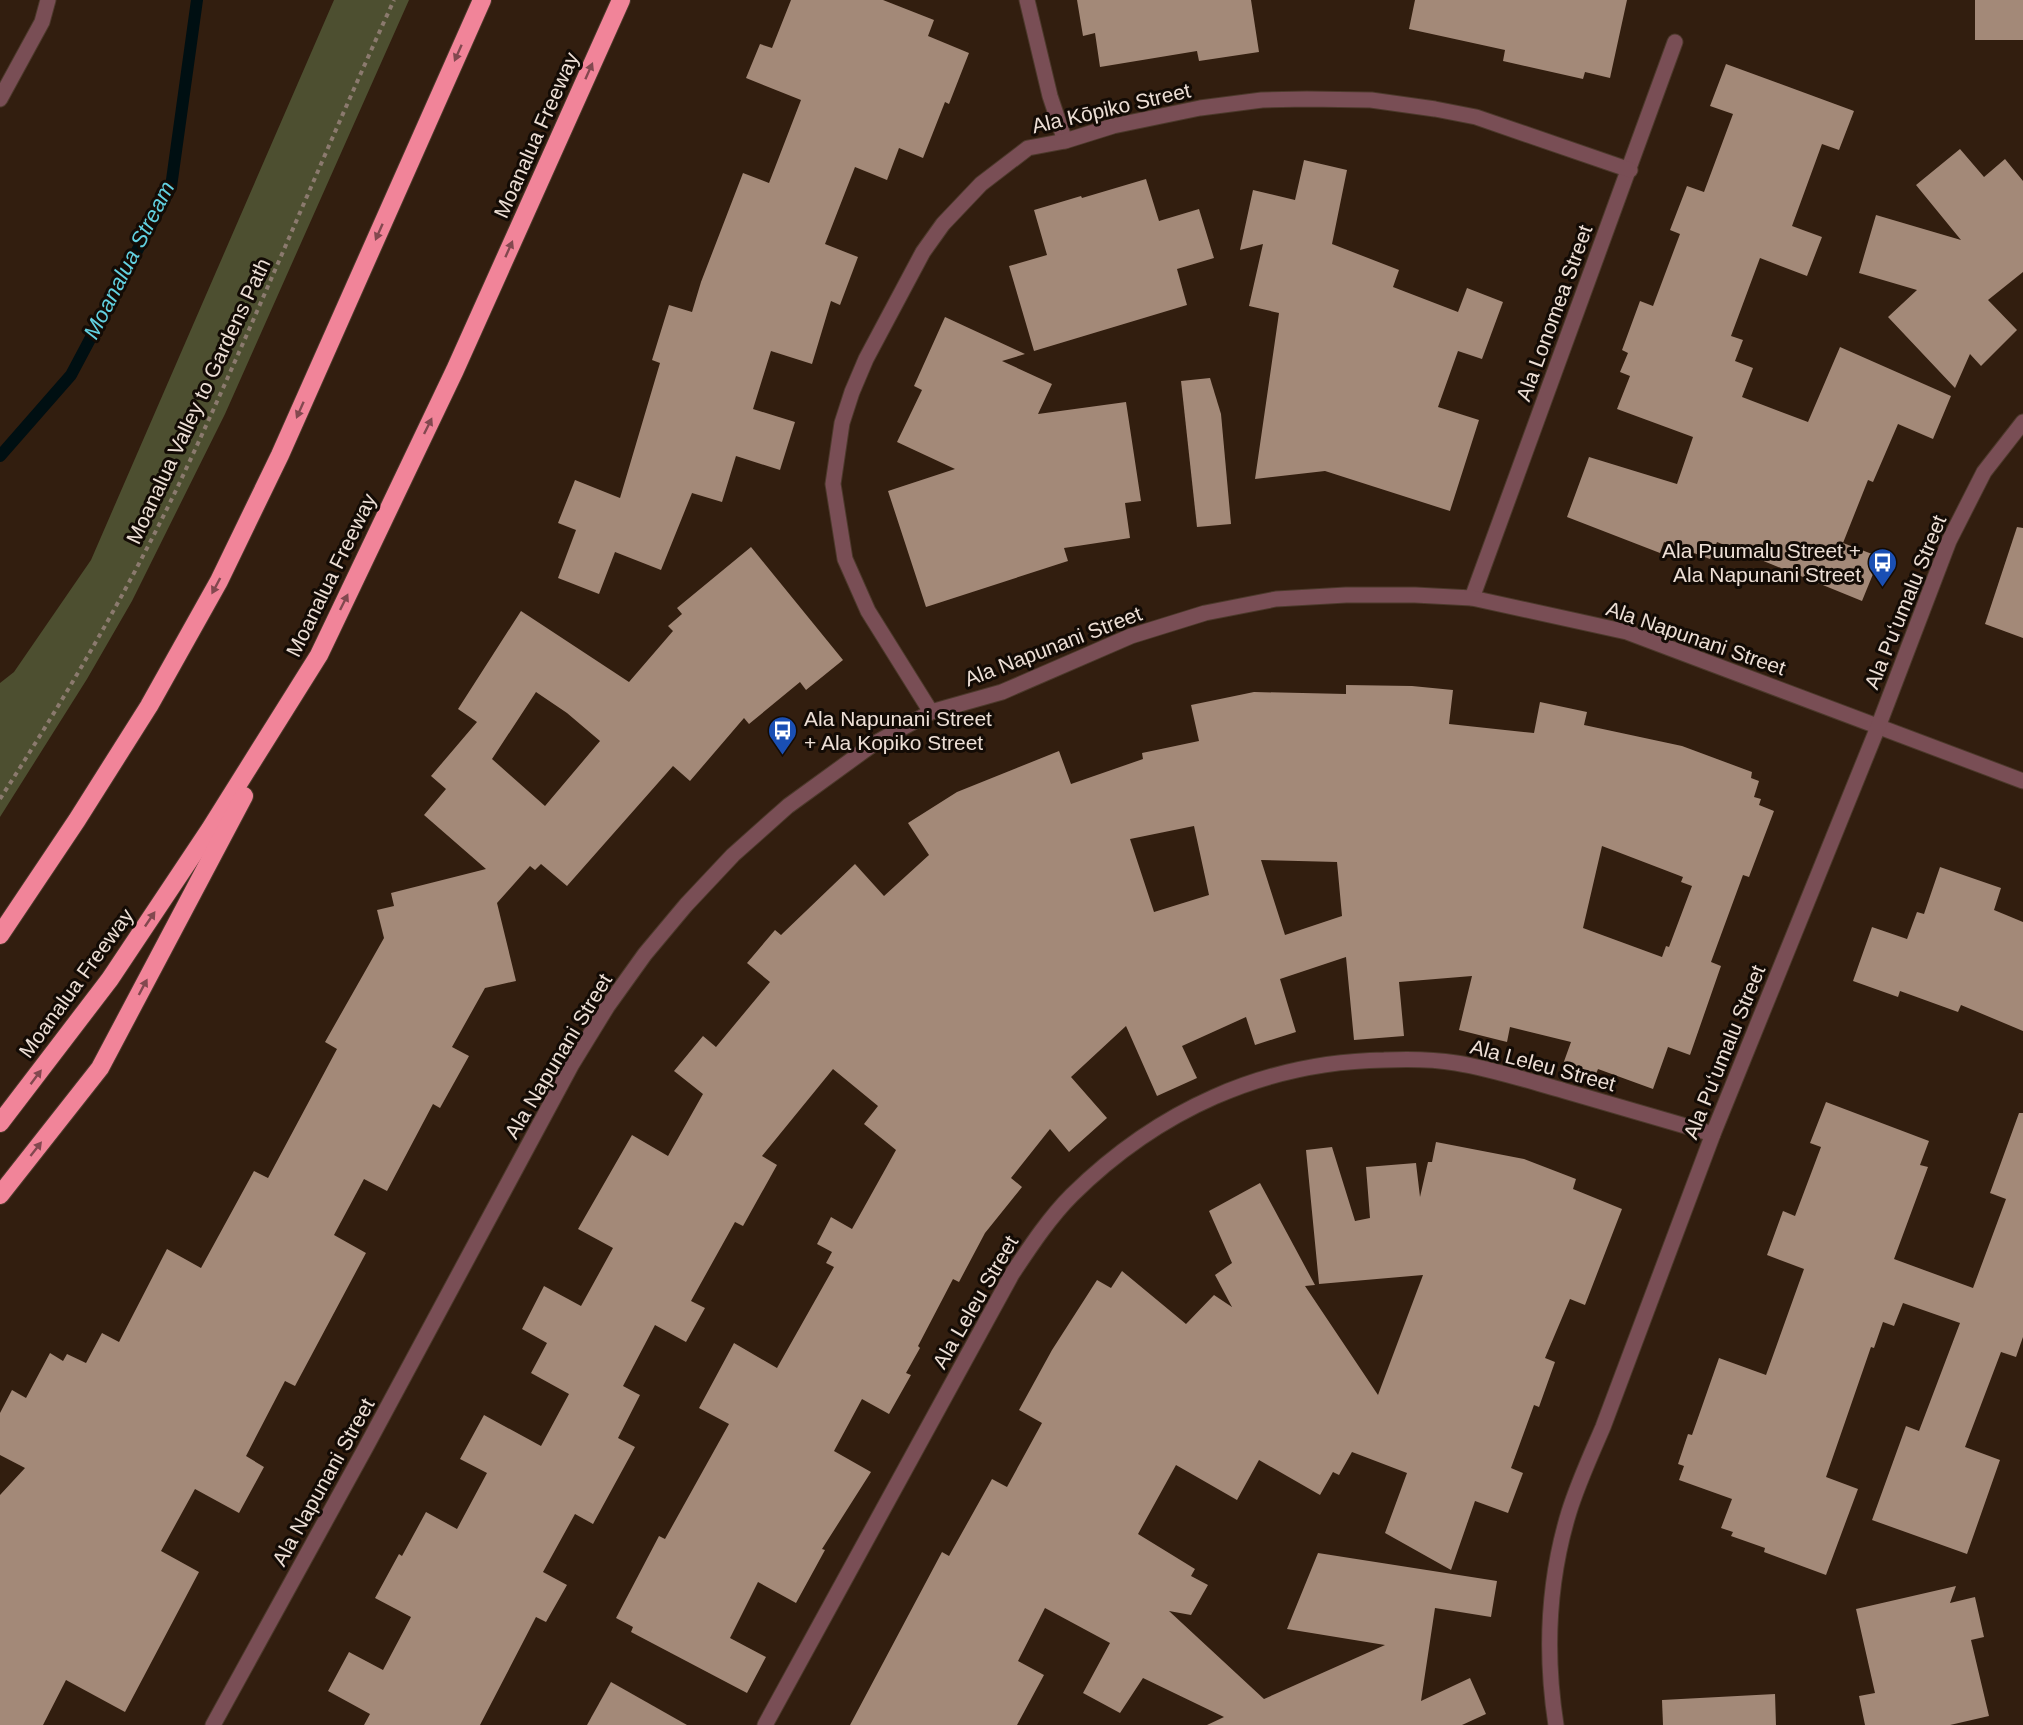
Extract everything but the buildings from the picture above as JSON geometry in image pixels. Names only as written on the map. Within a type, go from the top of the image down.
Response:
[{"type":"highway","points":[[0,935],[77,820],[149,706],[219,581],[280,455],[482,0]]},
{"type":"highway","name":"Moanalua Freeway","points":[[0,1123],[110,979],[210,829],[319,655],[455,370],[621,0]]},
{"type":"highway","points":[[0,1195],[100,1068],[319,655]]},
{"type":"street","points":[[0,99],[42,22],[48,0]]},
{"type":"street","points":[[1027,0],[1050,96],[1065,141]]},
{"type":"street","name":"Ala Lonomea Street","points":[[1472,598],[1675,42]]},
{"type":"street","name":"Ala Kōpiko Street","points":[[931,712],[868,611],[845,559],[833,484],[842,423],[866,359],[923,252],[943,224],[981,184],[1028,148],[1065,141],[1113,126],[1200,108],[1262,100],[1371,100],[1476,117],[1629,170]]},
{"type":"street","name":"Ala Puʻumalu Street","points":[[1556,1725],[1549,1650],[1551,1602],[1558,1557],[1569,1513],[1584,1469],[1607,1417],[1713,1134],[1878,727],[1949,541],[1984,472],[2023,422]]},
{"type":"street","name":"Ala Napunani Street","points":[[213,1725],[572,1064],[607,1007],[645,954],[686,905],[733,855],[788,806],[829,774],[872,745],[931,712],[1002,692],[1131,636],[1205,613],[1276,598],[1346,595],[1472,598],[1627,632],[2023,781]]},
{"type":"street","name":"Ala Leleu Street","points":[[765,1725],[1012,1274],[1039,1234],[1071,1197],[1106,1164],[1145,1134],[1186,1109],[1230,1089],[1274,1075],[1341,1062],[1408,1059],[1454,1063],[1498,1072],[1713,1134]]},
{"type":"path","name":"Moanalua Valley to Gardens Path","points":[[0,799],[33,748],[120,600],[178,486],[394,0]]},
{"type":"green space","points":[[334,0],[409,0],[225,414],[132,601],[87,679],[0,817],[0,683],[14,672],[91,560]]},
{"type":"waterway","name":"Moanalua Stream","points":[[0,456],[71,375],[171,187],[197,0]]},
{"type":"place","name":"Ala Puumalu Street + Ala Napunani Street","points":[[1882,588]]},
{"type":"place","name":"Ala Napunani Street + Ala Kopiko Street","points":[[783,756]]}]
